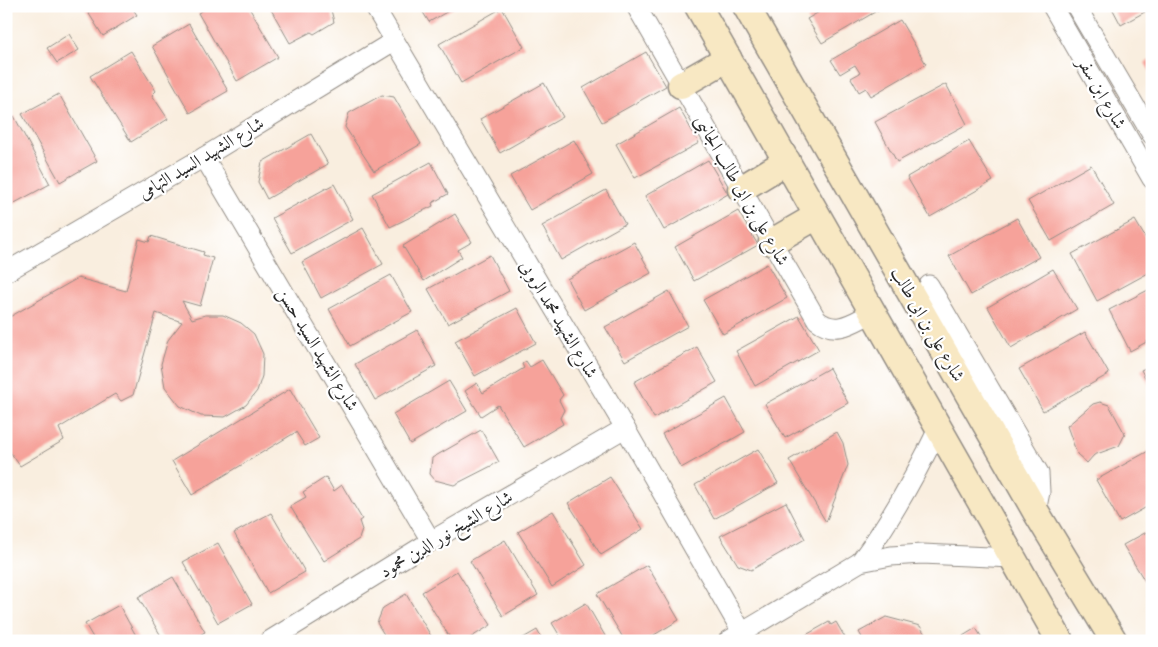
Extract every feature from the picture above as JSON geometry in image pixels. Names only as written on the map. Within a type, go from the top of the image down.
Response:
[{"type":"main road","points":[[698,6],[1060,641]]},
{"type":"main road","name":"شارع على بن ابى طالب","points":[[746,6],[1036,512],[1114,641]]},
{"type":"main road","points":[[681,85],[728,58]]},
{"type":"main road","points":[[741,189],[786,161]]},
{"type":"main road","points":[[772,242],[817,216]]},
{"type":"street","name":"شارع الشهيد محمد الروبى","points":[[374,6],[625,428],[735,637]]},
{"type":"street","name":"شارع على بن ابى طالب الجانبى","points":[[636,6],[817,320],[824,326],[844,327],[872,313]]},
{"type":"street","name":"شارع ابن سفر","points":[[1052,6],[1152,178]]},
{"type":"street","name":"شارع ابن سفر","points":[[1076,6],[1152,135]]},
{"type":"street","name":"شارع الشهيد السيد التهامى","points":[[6,272],[204,157],[394,41]]},
{"type":"street","name":"شارع الشهيد السيد حسن","points":[[204,157],[431,542]]},
{"type":"street","points":[[929,286],[1039,473],[1040,492],[1036,512]]},
{"type":"street","points":[[860,562],[899,505],[938,427]]},
{"type":"street","name":"شارع الشيخ نور الدين محمود","points":[[269,641],[431,542],[625,428]]},
{"type":"street","points":[[735,637],[860,562],[922,554],[1013,558]]},
{"type":"building","points":[[84,6],[131,6],[137,15],[103,36]]},
{"type":"building","points":[[210,6],[248,6],[278,57],[237,81],[198,13]]},
{"type":"building","points":[[269,6],[330,6],[334,22],[314,34],[311,32],[290,43]]},
{"type":"building","points":[[419,6],[457,6],[429,22]]},
{"type":"building","points":[[815,6],[885,6],[822,43],[807,19],[819,12]]},
{"type":"building","points":[[1111,6],[1152,6],[1152,8],[1121,25]]},
{"type":"building","points":[[502,8],[524,47],[461,83],[439,44]]},
{"type":"building","points":[[900,20],[926,64],[871,96],[866,88],[859,92],[851,78],[860,73],[855,65],[840,74],[831,60]]},
{"type":"building","points":[[189,24],[228,91],[190,113],[152,46]]},
{"type":"building","points":[[69,34],[79,50],[57,63],[47,48]]},
{"type":"building","points":[[131,51],[156,91],[152,95],[168,119],[131,142],[90,76]]},
{"type":"building","points":[[646,52],[666,86],[602,122],[583,88]]},
{"type":"building","points":[[1152,59],[1152,75],[1145,63]]},
{"type":"building","points":[[544,83],[563,117],[500,153],[480,119]]},
{"type":"building","points":[[946,84],[967,124],[897,162],[875,122]]},
{"type":"building","points":[[59,94],[97,161],[60,182],[22,114]]},
{"type":"building","points":[[382,95],[394,97],[421,144],[374,171],[345,127],[349,113]]},
{"type":"building","points":[[679,108],[699,143],[635,178],[616,144]]},
{"type":"building","points":[[14,116],[50,184],[9,206],[6,200],[6,121]]},
{"type":"building","points":[[311,134],[328,164],[267,199],[258,182],[262,162]]},
{"type":"building","points":[[574,140],[593,174],[530,210],[510,176]]},
{"type":"building","points":[[969,141],[993,181],[930,217],[907,177]]},
{"type":"building","points":[[708,160],[728,194],[664,230],[645,196]]},
{"type":"building","points":[[431,162],[448,194],[432,203],[433,206],[390,227],[372,194]]},
{"type":"building","points":[[1091,165],[1114,205],[1051,241],[1028,201]]},
{"type":"building","points":[[334,184],[353,219],[292,253],[272,218]]},
{"type":"building","points":[[606,190],[625,224],[561,260],[542,226]]},
{"type":"building","points":[[738,211],[758,245],[694,281],[675,247]]},
{"type":"building","points":[[455,214],[472,242],[458,250],[462,257],[424,281],[403,246]]},
{"type":"building","points":[[1017,218],[1039,257],[971,295],[949,256]]},
{"type":"building","points":[[1135,220],[1152,249],[1152,271],[1097,301],[1072,254]]},
{"type":"building","points":[[363,228],[383,264],[321,298],[302,262]]},
{"type":"building","points":[[151,236],[204,252],[203,255],[213,258],[200,306],[182,301],[192,319],[205,315],[223,315],[241,323],[254,334],[263,354],[262,376],[257,391],[246,405],[225,417],[201,416],[180,406],[165,387],[161,364],[168,340],[182,322],[156,313],[133,395],[121,401],[115,394],[59,428],[64,440],[20,466],[6,446],[6,409],[9,408],[6,403],[6,319],[78,278],[126,291],[139,239],[149,242]]},
{"type":"building","points":[[634,242],[651,273],[584,310],[567,279]]},
{"type":"building","points":[[490,255],[509,291],[448,324],[428,289]]},
{"type":"building","points":[[767,264],[787,298],[723,334],[703,300]]},
{"type":"building","points":[[1053,269],[1077,309],[1011,348],[988,307]]},
{"type":"building","points":[[391,275],[412,312],[350,346],[329,309]]},
{"type":"building","points":[[1152,288],[1152,339],[1130,351],[1109,310]]},
{"type":"building","points":[[669,291],[688,326],[625,361],[605,327]]},
{"type":"building","points":[[517,308],[536,343],[475,376],[455,341]]},
{"type":"building","points":[[799,316],[819,350],[755,386],[736,351]]},
{"type":"building","points":[[417,330],[436,366],[375,400],[355,364]]},
{"type":"building","points":[[1085,332],[1109,374],[1043,411],[1019,369]]},
{"type":"building","points":[[697,347],[717,382],[654,418],[634,382]]},
{"type":"building","points":[[542,360],[563,395],[559,400],[564,410],[560,418],[563,424],[524,447],[498,405],[481,416],[465,391],[477,383],[483,393],[524,368],[522,364],[526,361],[530,367]]},
{"type":"building","points":[[1152,365],[1152,390],[1141,370]]},
{"type":"building","points":[[829,368],[848,403],[785,438],[765,404]]},
{"type":"building","points":[[449,381],[467,411],[410,444],[393,414]]},
{"type":"building","points":[[290,389],[319,438],[305,446],[296,432],[192,495],[172,461]]},
{"type":"building","points":[[726,398],[745,432],[681,468],[662,434]]},
{"type":"building","points":[[1100,402],[1109,405],[1125,434],[1119,446],[1094,455],[1087,463],[1077,454],[1067,426],[1093,404]]},
{"type":"building","points":[[481,430],[499,462],[454,485],[435,480],[430,474],[432,458]]},
{"type":"building","points":[[837,432],[843,443],[848,465],[826,522],[789,460]]},
{"type":"building","points":[[758,449],[778,483],[714,519],[695,485]]},
{"type":"building","points":[[1152,449],[1152,504],[1120,522],[1096,480]]},
{"type":"building","points":[[326,477],[334,491],[342,485],[362,519],[359,521],[362,530],[359,539],[324,561],[290,506],[306,497],[303,492]]},
{"type":"building","points":[[610,477],[643,529],[601,555],[568,503]]},
{"type":"building","points":[[786,502],[805,539],[751,570],[738,565],[720,536]]},
{"type":"building","points":[[553,511],[586,565],[552,587],[518,532]]},
{"type":"building","points":[[271,513],[305,572],[268,593],[234,533]]},
{"type":"building","points":[[1152,529],[1152,586],[1149,588],[1123,545]]},
{"type":"building","points":[[505,540],[538,595],[503,616],[470,561]]},
{"type":"building","points":[[218,543],[252,604],[218,623],[183,562]]},
{"type":"building","points":[[647,565],[679,620],[644,641],[625,641],[597,594]]},
{"type":"building","points":[[457,571],[491,625],[465,641],[452,641],[422,592]]},
{"type":"building","points":[[173,577],[205,632],[189,641],[164,641],[138,597]]},
{"type":"building","points":[[406,594],[434,641],[388,641],[377,623],[383,608]]},
{"type":"building","points":[[586,603],[608,641],[563,641],[552,623]]},
{"type":"building","points":[[119,605],[139,641],[95,641],[85,624]]},
{"type":"building","points":[[886,617],[920,626],[929,641],[864,641],[859,632]]},
{"type":"building","points":[[829,622],[831,625],[836,622],[847,641],[804,641],[808,638],[806,635]]},
{"type":"building","points":[[976,628],[984,641],[959,641],[958,639]]},
{"type":"building","points":[[537,630],[543,641],[518,641]]}]
